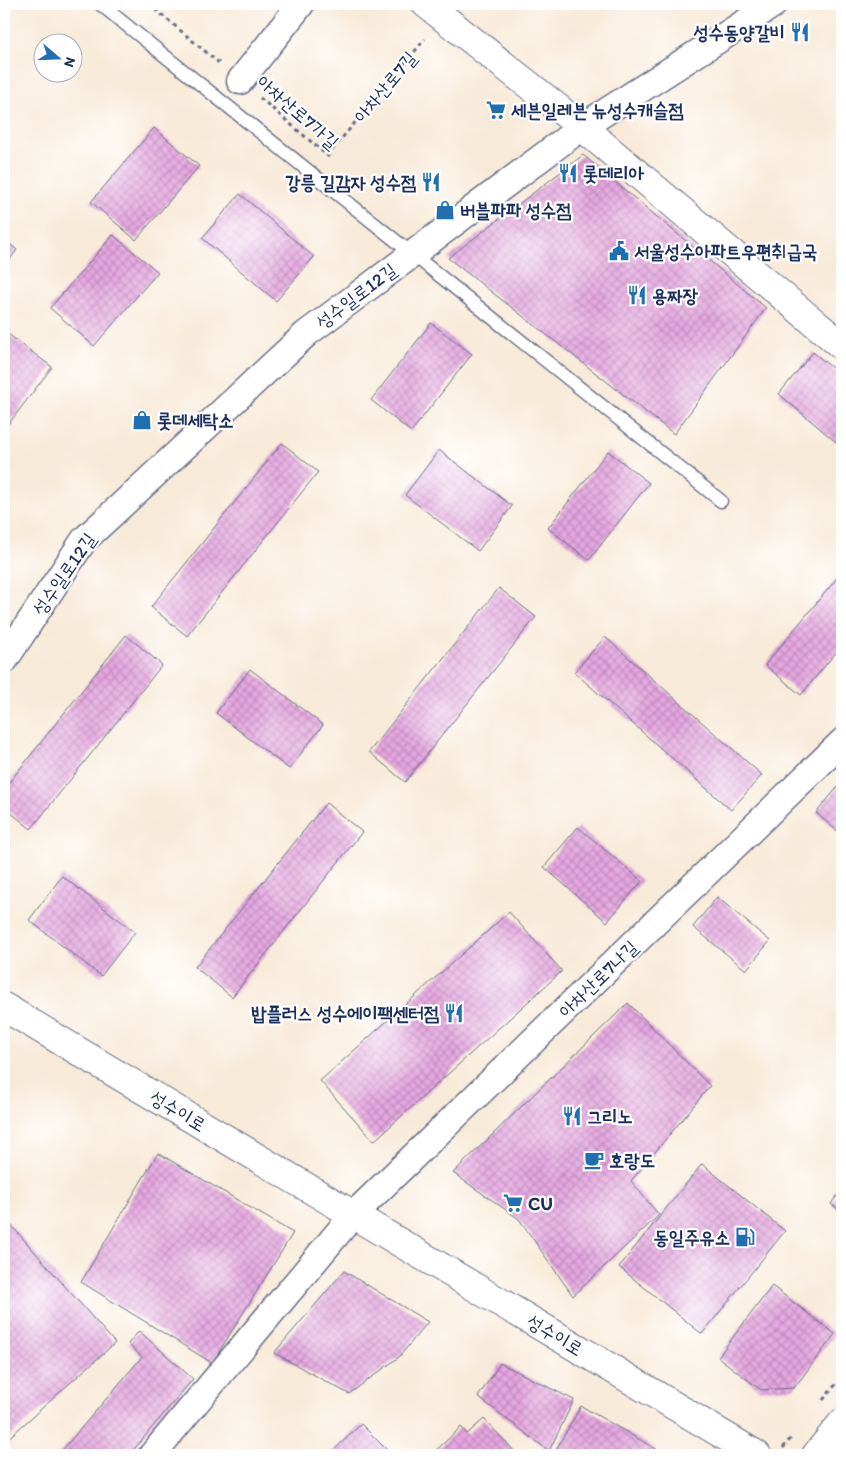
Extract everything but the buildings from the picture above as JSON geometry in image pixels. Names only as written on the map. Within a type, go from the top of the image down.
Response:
[{"type":"street","points":[[240,81],[301,4]]},
{"type":"street","name":"성수일로12길","points":[[4,661],[84,540],[306,334],[582,127],[774,4]]},
{"type":"street","points":[[435,11],[582,127],[842,346]]},
{"type":"street","name":"아차산로7나길","points":[[353,1215],[842,742]]},
{"type":"street","name":"성수이로","points":[[4,1007],[758,1455]]},
{"type":"street","points":[[152,1455],[353,1215]]},
{"type":"street","points":[[816,1455],[842,1423]]},
{"type":"lane","points":[[100,4],[721,501]]},
{"type":"path","name":"아차산로7가길","points":[[149,4],[334,162]]},
{"type":"path","name":"아차산로7길","points":[[327,156],[435,11]]},
{"type":"place","name":"성수동양갈비","points":[[800,32]]},
{"type":"place","name":"세븐일레븐 뉴성수캐슬점","points":[[496,110]]},
{"type":"place","name":"롯데리아","points":[[568,173]]},
{"type":"place","name":"강릉 길감자 성수점","points":[[431,182]]},
{"type":"place","name":"버블파파 성수점","points":[[445,210]]},
{"type":"place","name":"서울성수아파트우편취급국","points":[[619,251]]},
{"type":"place","name":"용짜장","points":[[637,295]]},
{"type":"place","name":"롯데세탁소","points":[[142,420]]},
{"type":"place","name":"밥플러스 성수에이팩센터점","points":[[454,1013]]},
{"type":"place","name":"그리노","points":[[572,1116]]},
{"type":"place","name":"호랑도","points":[[594,1160]]},
{"type":"place","name":"CU","points":[[513,1203]]},
{"type":"place","name":"동일주유소","points":[[745,1237]]}]
